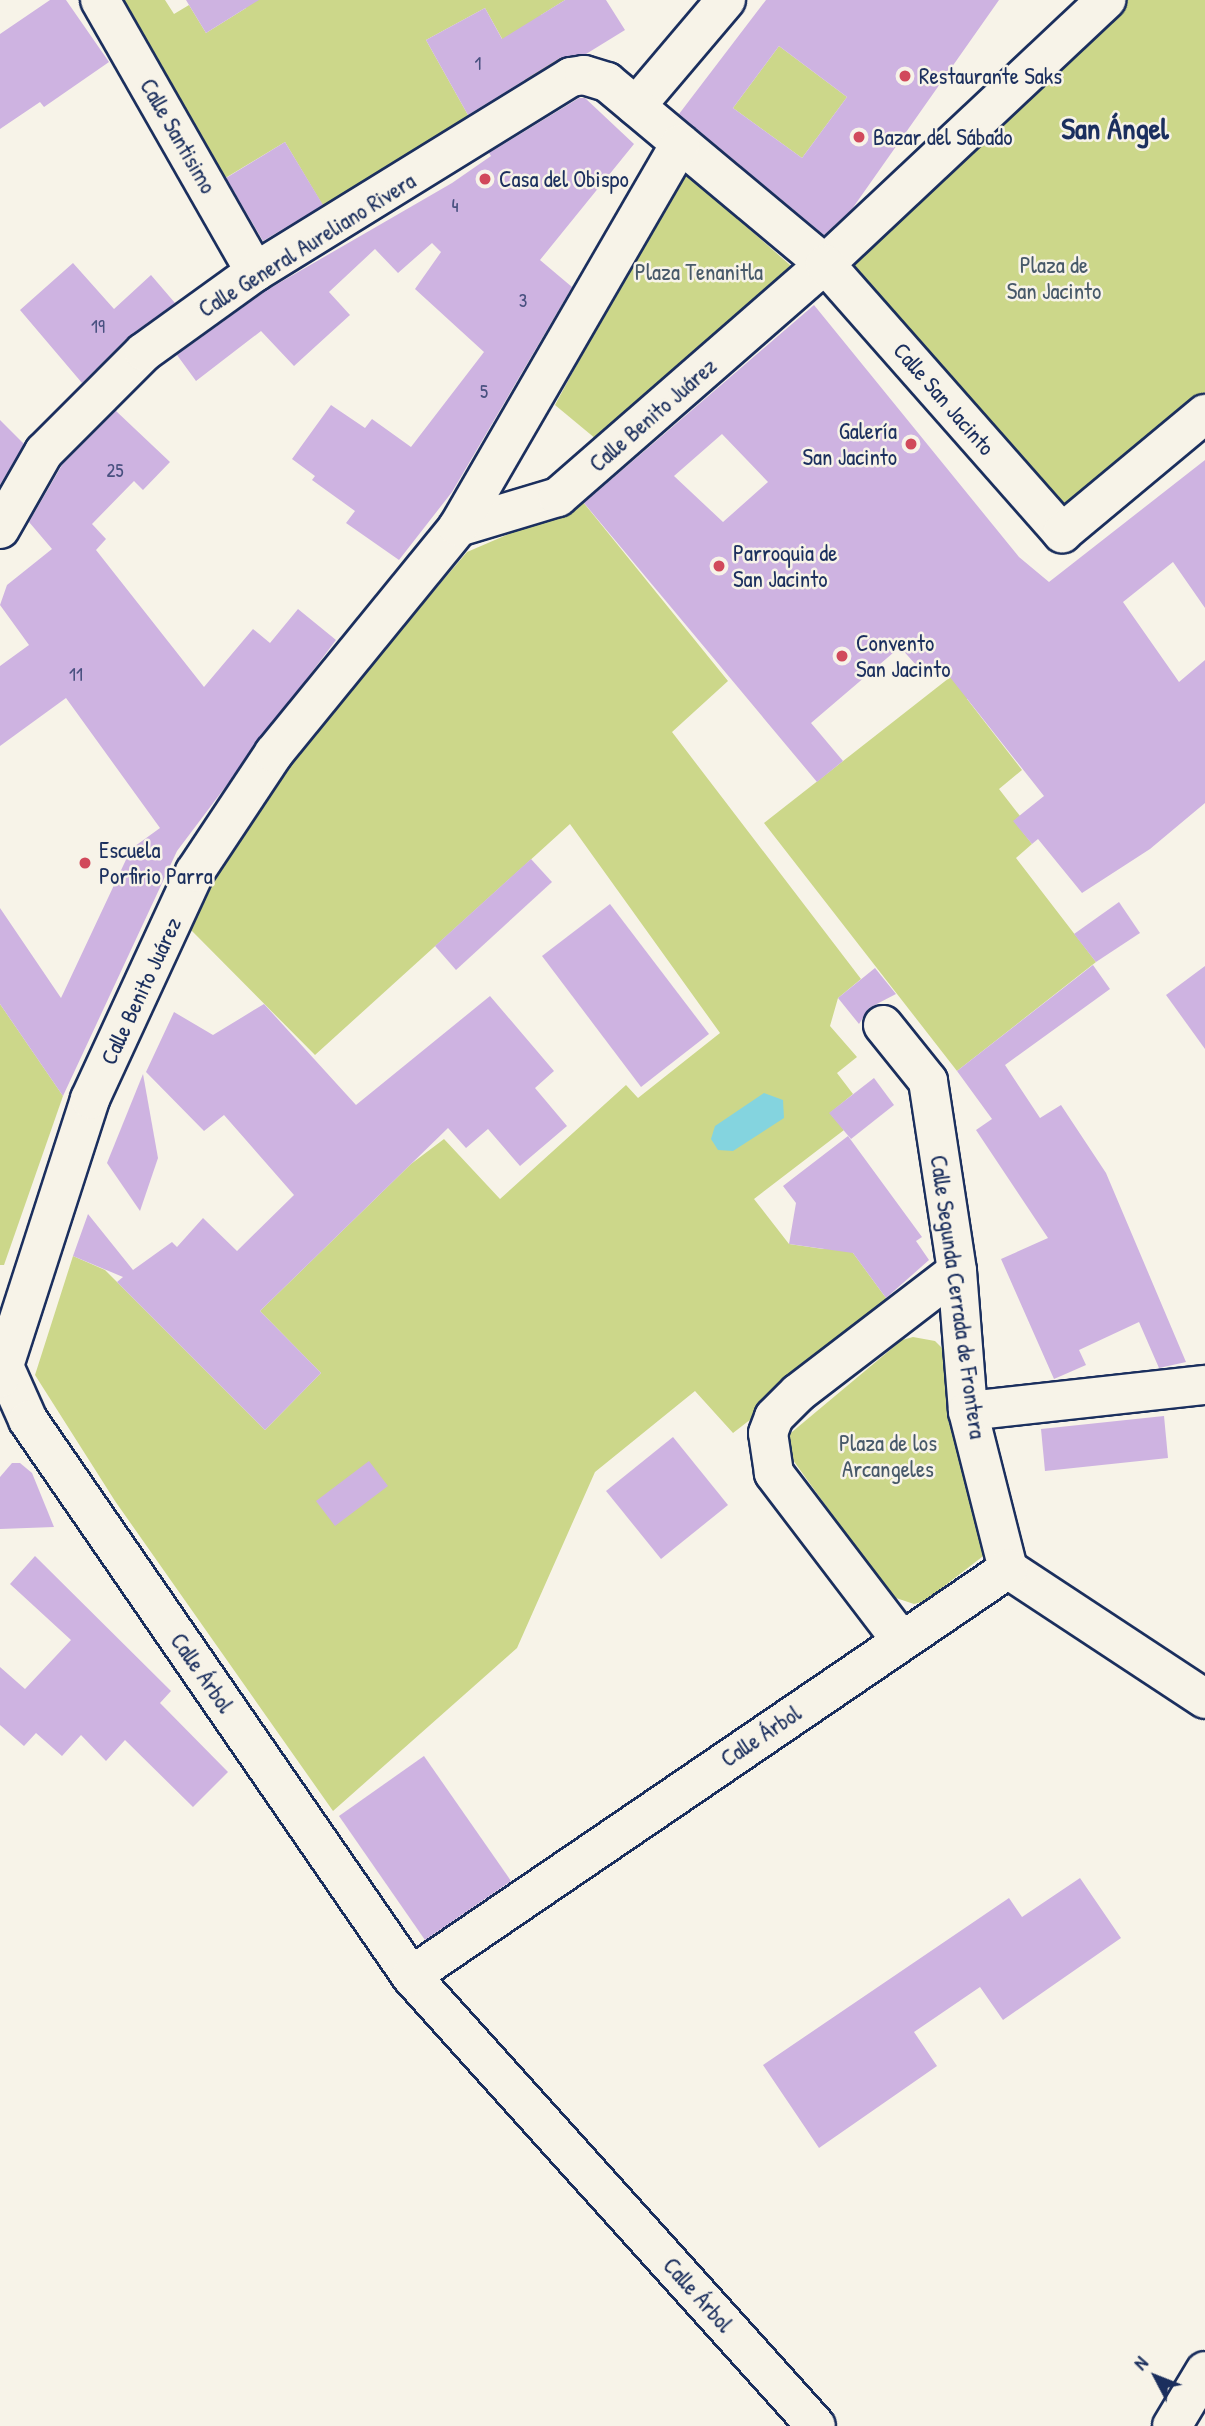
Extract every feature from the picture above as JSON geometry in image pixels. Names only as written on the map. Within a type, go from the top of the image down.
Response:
[{"type":"street","name":"Calle Santisimo","points":[[100,0],[255,272]]},
{"type":"street","points":[[636,106],[726,0]]},
{"type":"street","points":[[825,264],[1106,0]]},
{"type":"street","name":"Calle San Jacinto","points":[[561,84],[584,75],[596,76],[636,106],[825,264],[1062,533],[1205,414]]},
{"type":"street","name":"Calle General Aureliano Rivera","points":[[0,529],[29,472],[63,432],[144,352],[255,272],[561,84]]},
{"type":"street","name":"Calle Benito Juárez","points":[[2,1366],[90,1099],[195,872],[274,753],[458,527],[680,144]]},
{"type":"street","name":"Calle Benito Juárez","points":[[458,527],[558,497],[825,264]]},
{"type":"street","name":"Calle Segunda Cerrada de Frontera","points":[[883,1025],[928,1081],[957,1271],[968,1411],[1008,1569]]},
{"type":"street","points":[[901,1640],[774,1473],[768,1433],[774,1417],[798,1393],[957,1271]]},
{"type":"street","name":"Calle Árbol","points":[[2,1366],[28,1420],[411,1976],[803,2421]]},
{"type":"street","points":[[968,1411],[1205,1385]]},
{"type":"street","points":[[1008,1569],[1205,1699]]},
{"type":"street","name":"Calle Árbol","points":[[411,1976],[1008,1569]]},
{"type":"street","points":[[1172,2426],[1205,2371]]},
{"type":"green space","points":[[114,0],[165,0],[174,14],[189,5],[206,33],[246,8],[242,0],[565,0],[541,15],[570,63],[530,89],[485,8],[426,40],[473,124],[328,214],[285,142],[217,183]]},
{"type":"green space","name":"Plaza de San Jacinto","points":[[1126,0],[1205,0],[1205,392],[1061,513],[843,268]]},
{"type":"green space","points":[[779,46],[847,97],[802,158],[733,108]]},
{"type":"green space","name":"Plaza Tenanitla","points":[[682,170],[798,272],[596,439],[555,405]]},
{"type":"green space","points":[[583,502],[728,681],[672,732],[861,979],[838,998],[830,1026],[857,1057],[837,1073],[853,1094],[830,1113],[844,1130],[754,1199],[789,1244],[823,1249],[845,1242],[894,1309],[733,1433],[695,1391],[595,1472],[517,1648],[333,1811],[115,1501],[35,1375],[73,1256],[105,1270],[265,1430],[321,1373],[260,1311],[411,1164],[444,1139],[500,1199],[626,1085],[638,1098],[720,1033],[570,824],[315,1055],[191,930],[213,882],[281,771],[467,552]]},
{"type":"green space","points":[[995,642],[1031,648],[967,699],[1022,770],[999,789],[1020,816],[1014,821],[1032,844],[1016,858],[1096,962],[957,1071],[764,823]]},
{"type":"green space","points":[[0,1004],[63,1096],[4,1265],[0,1265]]},
{"type":"green space","name":"Plaza de los Arcangeles","points":[[913,1337],[935,1341],[948,1354],[991,1550],[925,1601],[914,1604],[893,1597],[885,1588],[780,1442],[902,1340]]},
{"type":"water","points":[[764,1093],[783,1100],[784,1118],[733,1151],[718,1150],[711,1139],[715,1126]]},
{"type":"building","points":[[50,0],[66,0],[109,62],[44,107],[40,102],[0,129],[0,34]]},
{"type":"building","points":[[186,0],[259,0],[206,33]]},
{"type":"building","points":[[565,0],[606,0],[625,30],[586,54],[560,58],[468,115],[426,40],[485,8],[502,39]]},
{"type":"building","name":"Bazar del Sábado","points":[[766,0],[999,0],[852,209],[824,235],[679,114]],"holes":[[[779,46],[847,97],[802,158],[733,108]]]},
{"type":"building","points":[[579,98],[585,98],[634,144],[540,260],[572,287],[452,492],[399,560],[346,523],[355,511],[312,480],[315,476],[292,459],[331,405],[365,428],[372,419],[411,447],[484,352],[415,289],[441,252],[432,243],[398,273],[375,249],[329,292],[350,315],[294,366],[261,331],[196,381],[177,355],[267,290],[452,183],[491,156],[489,153]]},
{"type":"building","points":[[285,142],[323,205],[263,241],[226,178]]},
{"type":"building","points":[[73,263],[114,309],[151,275],[175,303],[129,336],[82,383],[20,310]]},
{"type":"building","points":[[814,305],[1019,557],[1049,582],[1205,460],[1205,608],[1173,562],[1123,602],[1179,682],[1205,660],[1205,803],[1150,849],[1082,893],[1038,839],[1032,844],[1013,821],[1044,796],[938,662],[924,674],[900,647],[811,723],[843,761],[817,782],[584,503]],"holes":[[[722,434],[768,482],[723,522],[674,476]]]},
{"type":"building","points":[[116,411],[170,462],[143,490],[134,481],[92,524],[106,539],[96,550],[204,687],[253,629],[270,643],[298,609],[336,640],[177,851],[63,1096],[0,1004],[0,908],[61,998],[131,849],[160,828],[66,698],[0,746],[0,666],[29,645],[0,605],[7,585],[52,549],[29,522],[62,465]]},
{"type":"building","points":[[0,420],[24,444],[0,485]]},
{"type":"building","points":[[531,859],[552,882],[456,970],[435,946]]},
{"type":"building","points":[[1119,902],[1140,933],[1096,962],[1074,934]]},
{"type":"building","points":[[610,904],[709,1034],[641,1087],[542,956]]},
{"type":"building","points":[[1093,965],[1110,989],[1005,1065],[1040,1118],[1061,1105],[1106,1173],[1186,1362],[1159,1368],[1139,1322],[1079,1350],[1086,1365],[1054,1379],[1001,1259],[1048,1238],[976,1130],[992,1119],[957,1071]]},
{"type":"building","points":[[1205,966],[1205,1049],[1166,995]]},
{"type":"building","points":[[875,968],[896,994],[869,1008],[859,1024],[838,998]]},
{"type":"building","points":[[490,996],[554,1071],[535,1088],[567,1126],[520,1166],[488,1129],[466,1148],[448,1128],[260,1311],[321,1373],[265,1430],[117,1282],[123,1277],[73,1256],[88,1214],[133,1270],[172,1242],[177,1247],[203,1218],[237,1251],[294,1195],[224,1115],[204,1131],[146,1072],[174,1012],[213,1035],[264,1004],[356,1105]]},
{"type":"building","points":[[143,1074],[158,1158],[140,1211],[107,1163]]},
{"type":"building","points":[[874,1078],[894,1105],[851,1139],[829,1113]]},
{"type":"building","points":[[848,1136],[922,1237],[916,1241],[929,1260],[886,1298],[853,1253],[789,1244],[796,1203],[783,1186]]},
{"type":"building","points":[[1164,1416],[1168,1458],[1045,1471],[1041,1429]]},
{"type":"building","points":[[673,1437],[728,1505],[661,1559],[606,1491]]},
{"type":"building","points":[[369,1461],[388,1486],[335,1526],[316,1501]]},
{"type":"building","points":[[12,1463],[20,1463],[32,1473],[54,1527],[0,1529],[0,1477]]},
{"type":"building","points":[[35,1556],[171,1691],[160,1703],[228,1772],[193,1807],[125,1740],[106,1761],[81,1735],[62,1756],[36,1733],[24,1746],[0,1725],[0,1667],[25,1689],[71,1640],[10,1584]]},
{"type":"building","points":[[424,1756],[511,1881],[425,1940],[339,1816]]},
{"type":"building","points":[[1080,1878],[1121,1938],[1003,2020],[980,1987],[914,2032],[937,2066],[819,2148],[763,2065],[1009,1898],[1022,1917]]},
{"type":"place","name":"Restaurante Saks","points":[[905,76]]},
{"type":"place","name":"Bazar del Sábado","points":[[859,137]]},
{"type":"place","name":"Casa del Obispo","points":[[485,179]]},
{"type":"place","name":"Galería San Jacinto","points":[[911,444]]},
{"type":"place","name":"Parroquia de San Jacinto","points":[[719,566]]},
{"type":"place","name":"Convento San Jacinto","points":[[842,656]]},
{"type":"place","name":"Escuela Porfirio Parra","points":[[85,863]]},
{"type":"district","name":"San Ángel","points":[[1115,128]]}]
